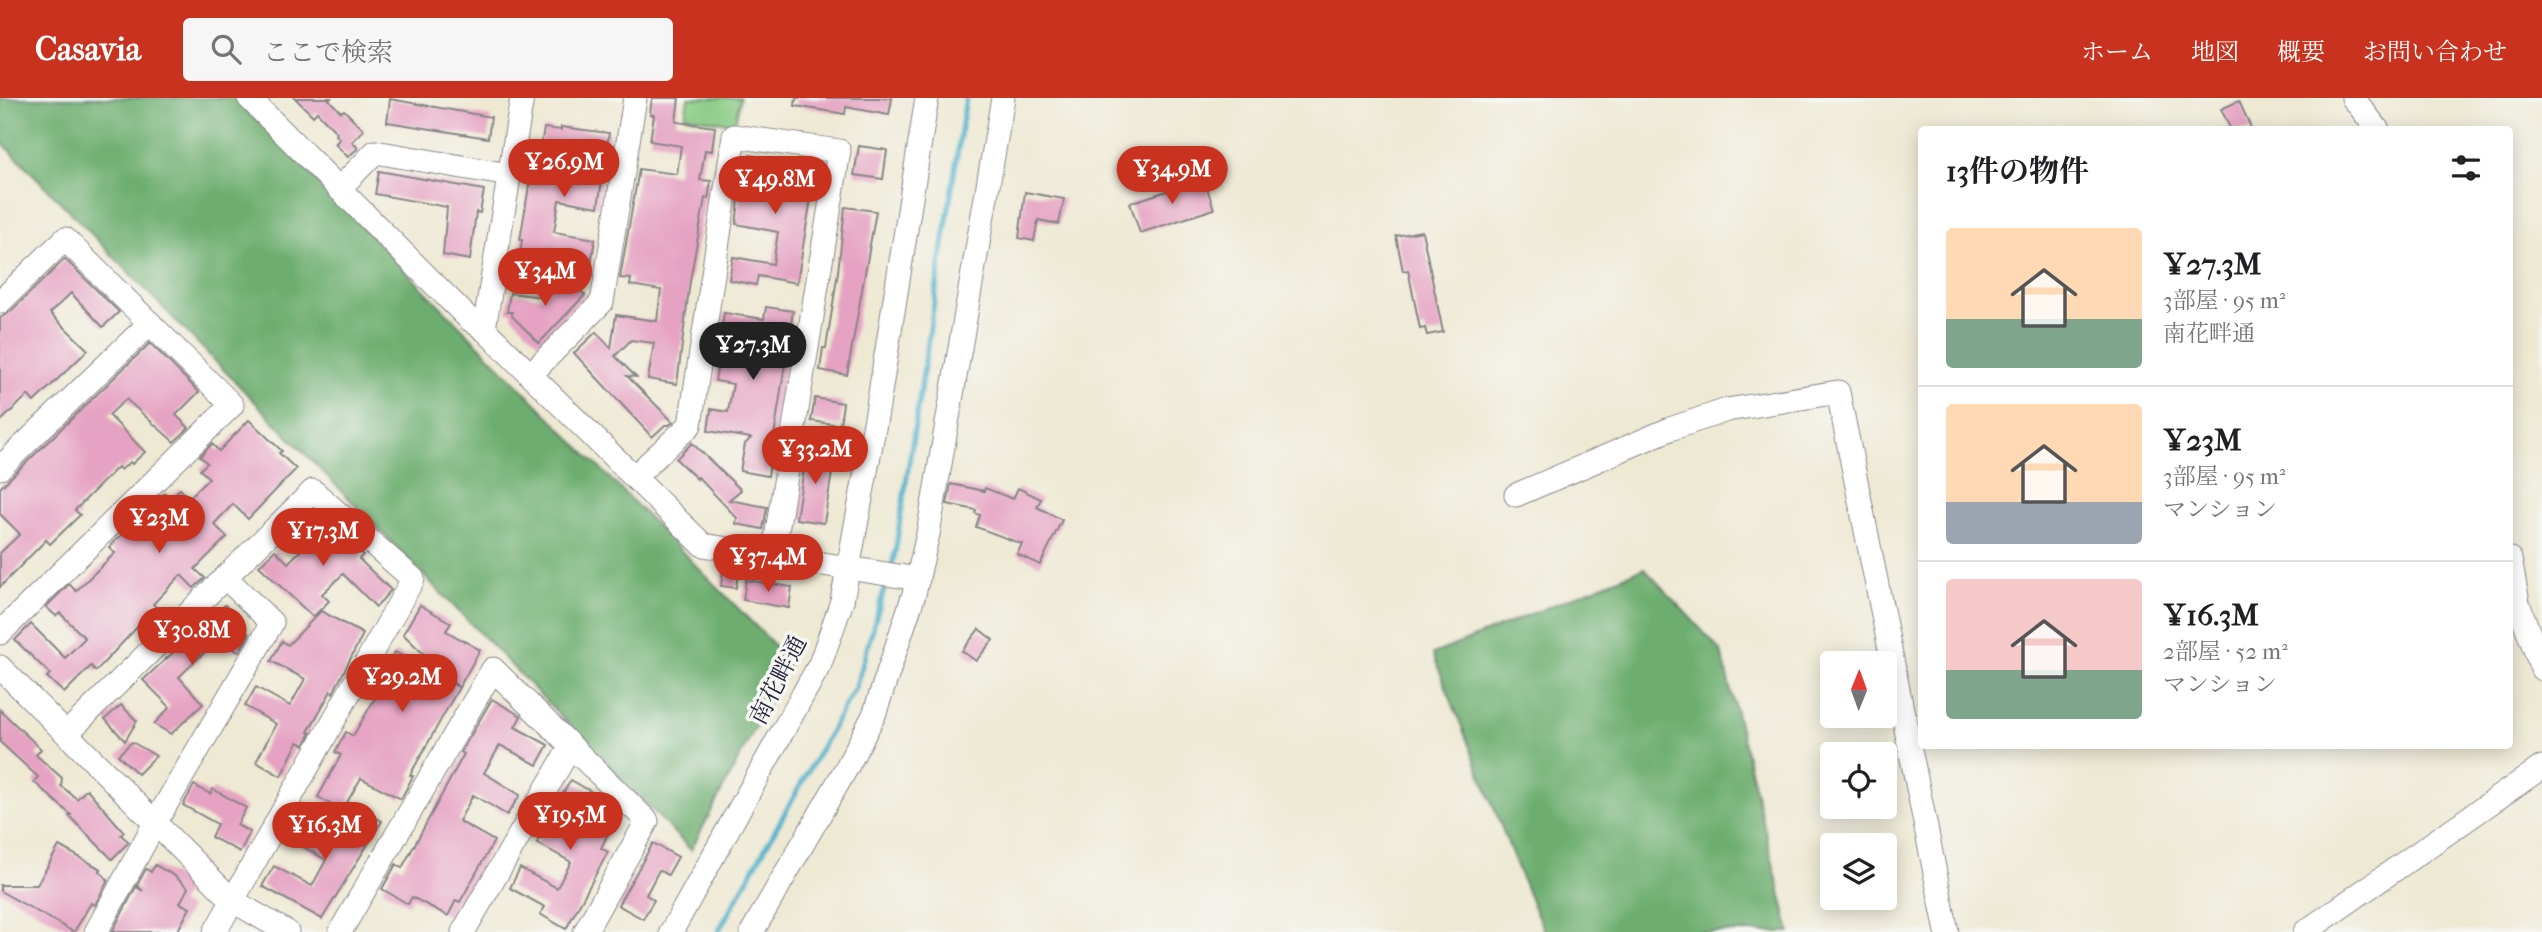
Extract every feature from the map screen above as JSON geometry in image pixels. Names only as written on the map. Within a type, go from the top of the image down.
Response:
[{"type":"street","points":[[248,98],[469,319],[484,329],[702,545],[909,577]]},
{"type":"street","points":[[484,329],[522,98]]},
{"type":"street","points":[[530,374],[602,302],[635,98]]},
{"type":"street","name":"南花畔通","points":[[671,932],[820,664],[842,601],[877,412],[927,98]]},
{"type":"street","points":[[752,932],[874,715],[909,577],[1003,98]]},
{"type":"street","points":[[2353,98],[2375,126]]},
{"type":"street","points":[[634,477],[690,425],[734,136],[839,151],[773,556]]},
{"type":"street","points":[[339,189],[375,152],[509,175]]},
{"type":"street","points":[[0,302],[65,239],[232,405],[0,633]]},
{"type":"street","points":[[0,468],[150,323]]},
{"type":"street","points":[[1516,495],[1670,429],[1727,410],[1838,392],[1947,932]]},
{"type":"street","points":[[66,733],[313,491],[413,579],[215,932]]},
{"type":"street","points":[[2513,576],[2518,603],[2542,669]]},
{"type":"street","points":[[96,932],[155,823],[272,623],[225,578]]},
{"type":"street","points":[[0,667],[233,901],[286,932]]},
{"type":"street","points":[[340,932],[493,669],[647,821],[585,932]]},
{"type":"street","points":[[463,932],[571,746]]},
{"type":"street","points":[[2305,932],[2542,767]]},
{"type":"green space","points":[[0,98],[235,98],[790,661],[691,850],[0,140]]},
{"type":"green space","points":[[688,98],[740,98],[735,124],[685,116]]},
{"type":"green space","points":[[1644,568],[1721,651],[1790,932],[1545,932],[1530,899],[1433,654]]},
{"type":"building","points":[[295,98],[331,98],[329,100],[341,112],[344,110],[364,130],[352,142],[358,148],[348,157],[335,144],[340,139],[337,133],[317,112],[313,116]]},
{"type":"building","points":[[652,98],[679,98],[676,121],[715,127],[712,151],[705,150],[700,180],[711,181],[708,199],[705,198],[690,281],[677,384],[648,379],[654,343],[631,340],[615,356],[636,377],[627,376],[673,422],[665,425],[652,437],[574,353],[596,332],[611,348],[616,315],[657,321],[661,290],[630,285],[631,279],[620,278],[639,169],[677,174],[681,146],[650,141],[654,115],[650,114]]},
{"type":"building","points":[[796,98],[892,98],[889,115],[846,107],[845,114],[795,106]]},
{"type":"building","points":[[390,99],[491,117],[488,138],[387,122]]},
{"type":"building","points":[[2239,101],[2250,126],[2229,126],[2221,109]]},
{"type":"building","points":[[561,127],[609,133],[598,207],[559,200],[554,232],[595,239],[591,264],[583,271],[519,262],[530,180],[553,184],[557,154],[540,151],[544,128],[561,130]]},
{"type":"building","points":[[859,146],[887,150],[883,179],[854,175]]},
{"type":"building","points":[[750,155],[816,168],[797,283],[758,276],[756,285],[729,280],[733,257],[773,264],[778,232],[736,224],[741,185],[745,185]]},
{"type":"building","points":[[379,171],[484,190],[480,213],[476,212],[470,260],[443,255],[447,207],[375,194]]},
{"type":"building","points":[[1204,179],[1214,209],[1140,233],[1130,203]]},
{"type":"building","points":[[1025,192],[1064,199],[1059,224],[1038,220],[1034,241],[1019,238]]},
{"type":"building","points":[[845,207],[876,211],[847,375],[820,370],[838,272]]},
{"type":"building","points":[[1422,231],[1443,332],[1427,335],[1425,328],[1420,329],[1408,270],[1403,271],[1396,236]]},
{"type":"building","points":[[65,259],[119,312],[103,327],[71,293],[50,313],[88,350],[34,402],[28,395],[0,422],[0,318],[10,312]]},
{"type":"building","points":[[565,275],[585,295],[539,343],[512,316],[512,312],[507,312],[510,293],[542,297]]},
{"type":"building","points":[[766,307],[793,311],[768,476],[740,471],[745,444],[751,438],[708,431],[711,409],[728,412],[733,384],[715,381],[724,313],[764,319]]},
{"type":"building","points":[[150,343],[199,392],[176,415],[189,428],[174,442],[126,399],[109,415],[145,452],[132,464],[130,462],[121,470],[118,467],[75,510],[80,515],[50,544],[46,540],[0,587],[0,553],[20,534],[0,514],[0,488]]},
{"type":"building","points":[[815,398],[843,403],[840,425],[811,421]]},
{"type":"building","points":[[249,420],[282,451],[279,453],[296,469],[248,519],[233,504],[214,524],[227,537],[195,569],[205,578],[194,588],[181,575],[153,604],[156,607],[96,671],[91,666],[64,693],[47,677],[50,674],[15,640],[31,624],[65,658],[85,638],[60,613],[56,616],[46,607],[69,584],[76,591],[115,553],[109,547],[165,493],[170,498],[180,489],[189,498],[209,478],[200,470],[207,463],[200,456],[212,444],[219,451]]},
{"type":"building","points":[[692,443],[741,490],[729,500],[767,507],[763,529],[736,524],[737,518],[698,477],[697,479],[676,459]]},
{"type":"building","points":[[807,449],[835,453],[824,523],[796,519]]},
{"type":"building","points":[[951,484],[984,491],[985,488],[1013,499],[1018,488],[1041,499],[1037,507],[1062,520],[1040,565],[1017,554],[1022,544],[976,527],[980,515],[975,513],[976,510],[947,504]]},
{"type":"building","points":[[316,512],[363,555],[359,559],[391,590],[376,607],[343,574],[322,594],[329,601],[313,617],[259,566],[275,550],[288,563],[312,539],[301,528]]},
{"type":"building","points":[[723,571],[738,573],[736,588],[721,586]]},
{"type":"building","points":[[746,580],[792,587],[789,608],[743,600]]},
{"type":"building","points":[[225,605],[245,626],[241,629],[249,634],[239,652],[217,640],[179,677],[203,704],[171,734],[154,724],[170,707],[143,680]]},
{"type":"building","points":[[420,605],[451,623],[446,631],[480,650],[410,775],[413,776],[401,799],[361,778],[342,811],[318,797],[341,755],[335,752],[346,732],[353,736],[392,669],[387,667],[395,652],[458,687],[403,634]]},
{"type":"building","points":[[321,611],[363,634],[333,693],[331,691],[308,732],[311,733],[304,745],[298,742],[281,776],[256,762],[276,724],[245,706],[256,687],[290,706],[305,679],[271,661],[282,641],[288,645]]},
{"type":"building","points":[[979,629],[993,640],[976,661],[962,651]]},
{"type":"building","points":[[492,699],[521,716],[515,727],[548,745],[537,765],[500,745],[484,773],[520,795],[507,815],[473,795],[459,821],[494,841],[460,902],[456,900],[448,916],[412,897],[408,904],[382,889],[396,864],[402,868],[464,754],[461,752]]},
{"type":"building","points":[[121,705],[137,721],[125,741],[105,719]]},
{"type":"building","points":[[0,710],[41,749],[36,755],[62,778],[61,786],[77,799],[87,789],[124,832],[121,835],[129,842],[112,859],[69,816],[71,815],[34,782],[38,777],[0,742]]},
{"type":"building","points":[[132,742],[156,756],[138,774],[118,755]]},
{"type":"building","points":[[571,780],[604,799],[613,808],[611,812],[617,815],[601,848],[608,852],[566,929],[540,914],[545,907],[510,888],[520,868],[557,888],[571,862],[537,843],[547,824],[545,823]]},
{"type":"building","points":[[194,785],[210,794],[213,789],[246,808],[237,825],[250,832],[240,852],[211,837],[217,824],[183,805]]},
{"type":"building","points":[[353,805],[382,821],[322,919],[262,886],[274,866],[312,886],[326,860],[288,838],[299,819],[334,839]]},
{"type":"building","points":[[653,843],[678,857],[668,875],[659,870],[646,895],[654,900],[643,919],[618,905]]},
{"type":"building","points":[[59,846],[101,869],[99,871],[108,880],[95,905],[91,903],[74,932],[0,891],[0,885],[37,885]]},
{"type":"building","points":[[155,865],[175,876],[188,888],[180,903],[190,908],[177,932],[112,932],[136,887],[143,891],[137,885],[146,869],[151,872]]},
{"type":"waterway","points":[[891,568],[966,98]]},
{"type":"waterway","points":[[718,932],[856,686],[887,580]]}]
